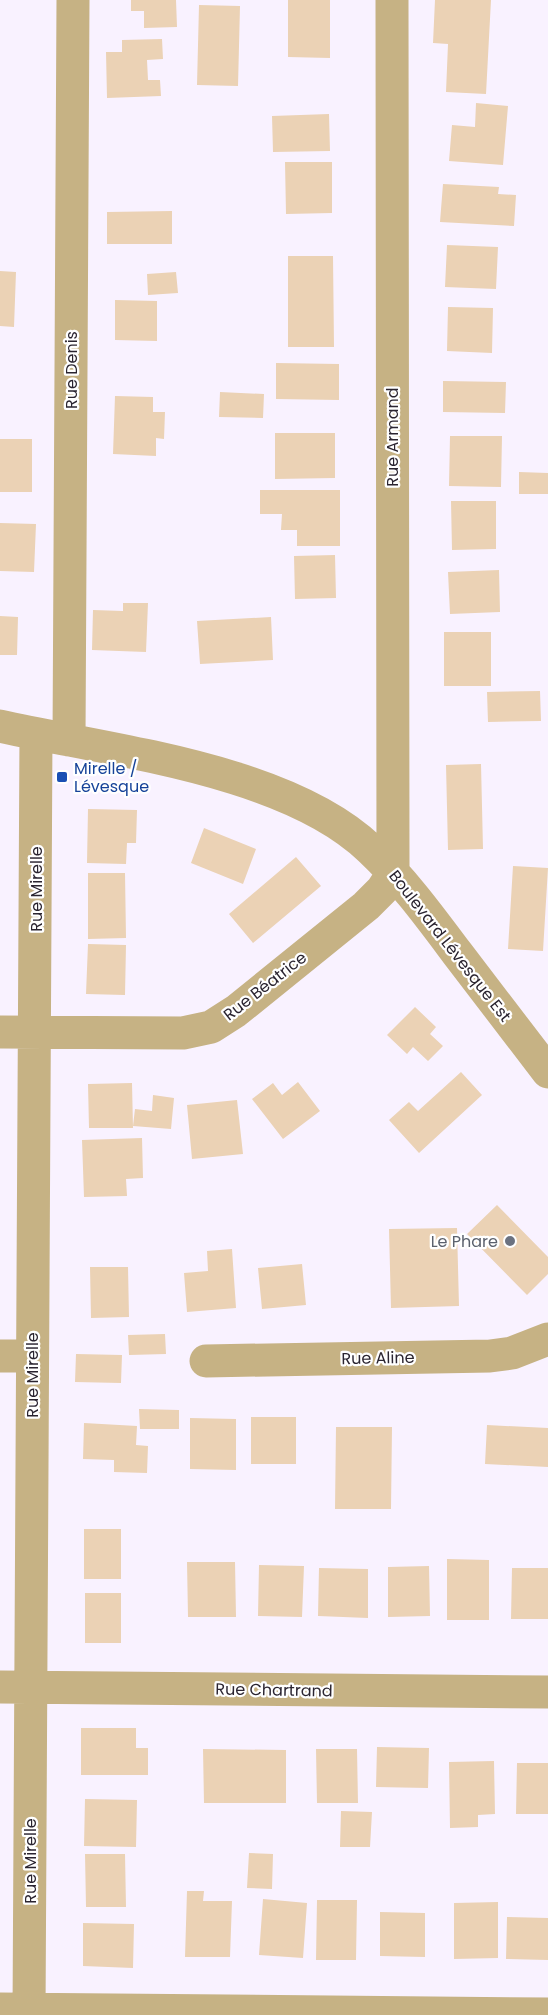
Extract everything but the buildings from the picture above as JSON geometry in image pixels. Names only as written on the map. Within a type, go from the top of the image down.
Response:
[{"type":"street","name":"Rue Denis","points":[[69,740],[73,0]]},
{"type":"street","name":"Rue Armand","points":[[392,0],[393,873]]},
{"type":"street","name":"Boulevard Lévesque Est","points":[[0,726],[188,766],[239,780],[315,811],[342,828],[369,848],[424,909],[548,1072]]},
{"type":"street","name":"Rue Mirelle","points":[[19,2011],[15,1687],[33,1356],[36,734]]},
{"type":"street","name":"Rue Béatrice","points":[[0,1032],[183,1033],[211,1027],[236,1011],[366,906],[382,890],[393,873]]},
{"type":"street","name":"Rue Aline","points":[[206,1361],[490,1356],[512,1353],[548,1339]]},
{"type":"street","points":[[0,1356],[33,1356]]},
{"type":"street","name":"Rue Chartrand","points":[[15,1687],[548,1692]]},
{"type":"street","points":[[19,2011],[548,2014]]},
{"type":"place","name":"Mirelle / Lévesque","points":[[62,777]]},
{"type":"place","name":"Le Phare","points":[[510,1241]]}]
